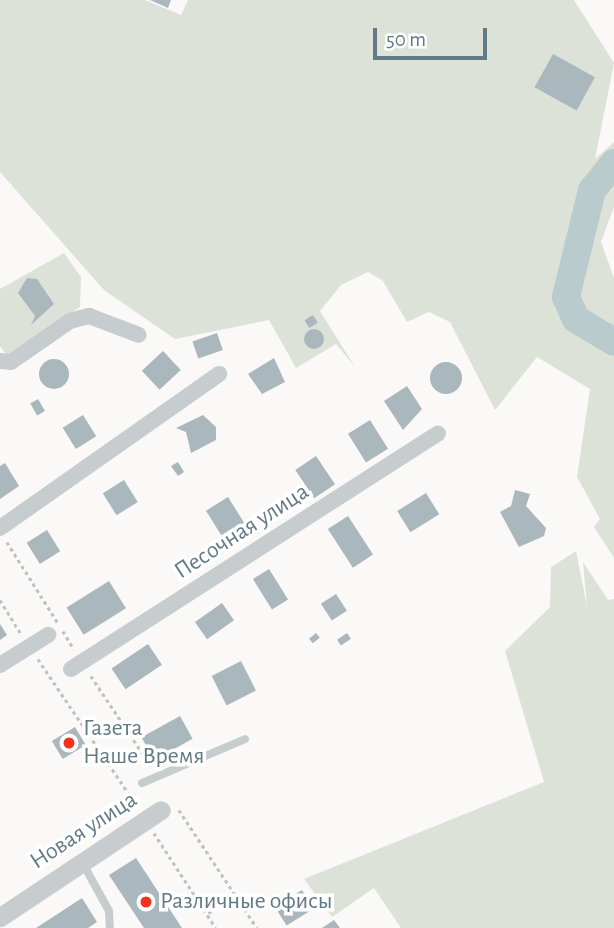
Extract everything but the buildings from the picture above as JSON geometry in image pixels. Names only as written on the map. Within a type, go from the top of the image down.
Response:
[{"type":"street","points":[[0,360],[10,362],[70,321],[89,316],[139,335]]},
{"type":"street","points":[[0,528],[219,374]]},
{"type":"street","name":"Песочная улица","points":[[71,669],[438,433]]},
{"type":"street","points":[[0,665],[48,635]]},
{"type":"street","name":"Новая улица","points":[[0,917],[159,810]]},
{"type":"lane","points":[[142,783],[244,739]]},
{"type":"lane","points":[[82,862],[109,912],[110,928]]},
{"type":"path","points":[[0,600],[30,647],[159,810],[235,896],[257,928]]},
{"type":"path","points":[[159,810],[216,928]]},
{"type":"path","points":[[207,914],[235,896]]},
{"type":"shaded area","points":[[0,0],[145,0],[181,15],[188,0],[574,0],[614,63],[595,159],[614,142],[614,207],[601,242],[614,278],[614,558],[594,527],[600,519],[577,477],[590,389],[537,357],[495,410],[450,322],[429,312],[407,322],[383,281],[368,272],[341,285],[320,311],[355,367],[336,344],[296,368],[269,320],[175,339],[104,290],[0,172]]},
{"type":"shaded area","points":[[64,253],[81,277],[80,307],[7,356],[0,346],[0,289]]},
{"type":"shaded area","points":[[576,551],[587,606],[583,562],[608,600],[614,599],[614,928],[401,928],[374,888],[332,917],[304,879],[544,782],[505,651],[550,607],[551,567]]},
{"type":"waterway","points":[[614,163],[592,190],[566,297],[576,319],[614,342]]},
{"type":"place","name":"Газета Наше Время","points":[[69,743]]},
{"type":"place","name":"Различные офисы","points":[[146,902]]}]
